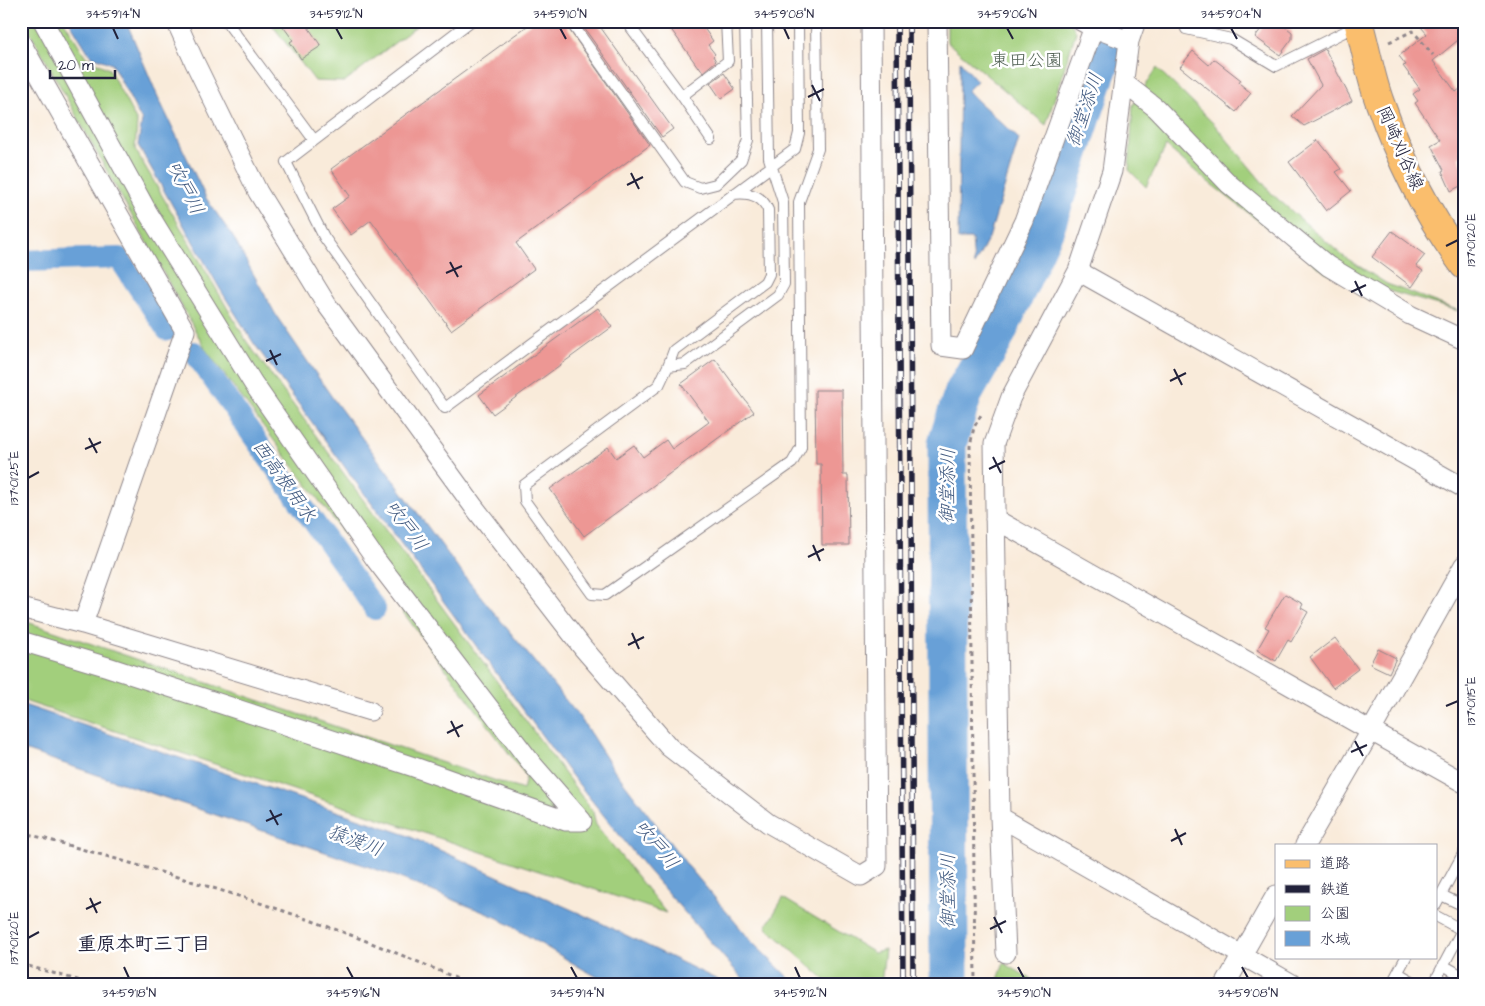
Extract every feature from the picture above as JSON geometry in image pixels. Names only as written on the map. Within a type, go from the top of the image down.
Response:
[{"type":"main road","name":"岡崎刈谷線","points":[[1359,23],[1379,102],[1409,173],[1447,241],[1464,265]]},
{"type":"street","points":[[21,641],[108,667],[377,755],[566,820],[582,821],[533,765],[376,560],[269,406],[148,213],[43,21]]},
{"type":"street","points":[[176,21],[258,192],[327,304],[474,507],[583,648],[669,747],[768,823],[861,876],[877,866],[871,21]]},
{"type":"street","points":[[937,21],[940,346],[963,349],[1024,221],[1090,24],[1129,41]]},
{"type":"street","points":[[1006,953],[1000,817],[994,444],[1011,397],[1078,271],[1112,171],[1129,41],[1136,21]]},
{"type":"street","points":[[21,43],[185,331],[83,624]]},
{"type":"street","points":[[1124,83],[1156,108],[1229,184],[1328,266],[1410,316],[1464,340]]},
{"type":"street","points":[[1078,271],[1464,488]]},
{"type":"street","points":[[995,520],[1464,783]]},
{"type":"street","points":[[1306,844],[1464,565]]},
{"type":"street","points":[[21,608],[83,624],[370,711]]},
{"type":"street","points":[[1000,817],[1294,985]]},
{"type":"street","points":[[1225,985],[1275,896]]},
{"type":"lane","points":[[226,21],[314,140]]},
{"type":"lane","points":[[471,21],[286,162],[324,237],[445,408],[796,149],[799,133],[798,21]]},
{"type":"lane","points":[[570,21],[685,182],[700,188],[716,184],[741,160],[748,140],[745,21]]},
{"type":"lane","points":[[626,21],[682,96],[711,139]]},
{"type":"lane","points":[[682,96],[728,61],[726,21]]},
{"type":"lane","points":[[668,366],[685,364],[778,295],[784,284],[783,202],[769,158],[767,21]]},
{"type":"lane","points":[[733,194],[743,193],[752,195],[766,204],[768,210],[769,274],[765,282],[674,350],[659,386],[524,484],[525,501],[592,594],[605,595],[792,463],[801,446],[799,202],[818,149],[816,21]]},
{"type":"lane","points":[[1186,29],[1230,39],[1276,66],[1359,23]]},
{"type":"lane","points":[[1460,904],[1438,899],[1464,852]]},
{"type":"lane","points":[[1433,985],[1462,930],[1438,917]]},
{"type":"lane","points":[[1391,985],[1406,958]]},
{"type":"lane","points":[[1443,965],[1464,977]]},
{"type":"lane","points":[[1398,973],[1419,985]]},
{"type":"path","points":[[1384,44],[1413,31],[1433,55]]},
{"type":"path","points":[[21,832],[179,877],[326,925],[449,974],[470,985]]},
{"type":"path","points":[[21,964],[95,985]]},
{"type":"green space","points":[[24,21],[64,21],[86,57],[109,69],[137,122],[135,149],[247,342],[593,812],[596,825],[666,913],[21,700],[21,620],[523,790],[526,776],[206,350]]},
{"type":"green space","points":[[269,21],[423,21],[344,82],[315,81]]},
{"type":"green space","name":"東田公園","points":[[947,21],[1070,21],[1076,32],[1046,125],[947,42]]},
{"type":"green space","points":[[1157,68],[1214,124],[1272,194],[1343,256],[1387,284],[1459,311],[1326,273],[1202,177],[1166,146],[1146,187],[1129,170],[1133,105]]},
{"type":"green space","points":[[783,898],[874,953],[885,950],[881,985],[831,985],[766,927]]},
{"type":"green space","points":[[1004,963],[1041,985],[996,985]]},
{"type":"water","name":"吹戸川","points":[[69,21],[126,21],[158,97],[206,198],[233,237],[277,317],[334,400],[465,577],[581,719],[612,767],[688,866],[752,942],[796,985],[748,985],[646,868],[568,771],[253,342],[220,289],[138,145],[142,121],[112,64],[90,55]]},
{"type":"water","points":[[960,61],[977,81],[967,91],[1019,139],[989,238],[974,265],[972,239],[958,239]]},
{"type":"water","name":"猿渡川","points":[[21,704],[404,834],[599,922],[728,985],[612,985],[498,918],[390,874],[21,749]]},
{"type":"building","points":[[279,21],[304,21],[321,46],[301,59],[290,42],[293,40]]},
{"type":"building","points":[[534,21],[563,21],[650,145],[516,243],[534,269],[451,330],[371,220],[351,235],[332,209],[350,196],[331,169]]},
{"type":"building","points":[[579,21],[596,21],[673,129],[662,137]]},
{"type":"building","points":[[665,21],[699,21],[713,41],[708,45],[715,54],[713,56],[716,61],[703,72]]},
{"type":"building","points":[[1267,21],[1278,21],[1292,32],[1292,39],[1280,55],[1255,37]]},
{"type":"building","points":[[1416,21],[1459,21],[1464,27],[1464,35],[1433,61],[1456,92],[1464,86],[1464,154],[1458,157],[1464,169],[1464,184],[1451,191],[1442,171],[1444,170],[1431,145],[1440,140],[1415,103],[1418,101],[1413,94],[1420,89],[1403,66],[1406,65],[1399,56],[1427,34]]},
{"type":"building","points":[[1325,49],[1352,101],[1304,126],[1292,116],[1321,85],[1307,59]]},
{"type":"building","points":[[1193,51],[1209,65],[1214,59],[1241,80],[1239,83],[1251,93],[1236,112],[1180,67]]},
{"type":"building","points":[[724,73],[735,89],[721,99],[710,83]]},
{"type":"building","points":[[1318,140],[1341,169],[1336,172],[1351,191],[1326,211],[1289,162]]},
{"type":"building","points":[[1392,231],[1425,255],[1416,266],[1423,271],[1412,287],[1372,257]]},
{"type":"building","points":[[598,308],[612,327],[493,414],[479,395]]},
{"type":"building","points":[[715,359],[754,412],[584,536],[550,489],[608,447],[616,458],[634,445],[643,457],[666,440],[672,449],[709,422],[681,384]]},
{"type":"building","points":[[815,390],[842,390],[843,475],[848,475],[849,545],[822,545],[821,464],[816,464]]},
{"type":"building","points":[[1285,594],[1303,604],[1301,608],[1308,612],[1291,642],[1288,640],[1276,661],[1257,650],[1269,629],[1265,627]]},
{"type":"building","points":[[1335,638],[1358,669],[1333,688],[1310,657]]},
{"type":"building","points":[[1378,649],[1396,658],[1389,673],[1370,664]]},
{"type":"waterway","name":"御堂添川","points":[[949,985],[947,444],[963,394],[993,341],[1045,228],[1096,74],[1116,21]]},
{"type":"waterway","name":"西高根用水","points":[[21,261],[119,258],[167,330]]},
{"type":"waterway","name":"西高根用水","points":[[194,352],[375,609]]},
{"type":"railway","points":[[897,21],[903,985]]},
{"type":"railway","points":[[909,21],[913,985]]},
{"type":"district","name":"重原本町三丁目","points":[[144,944]]}]
